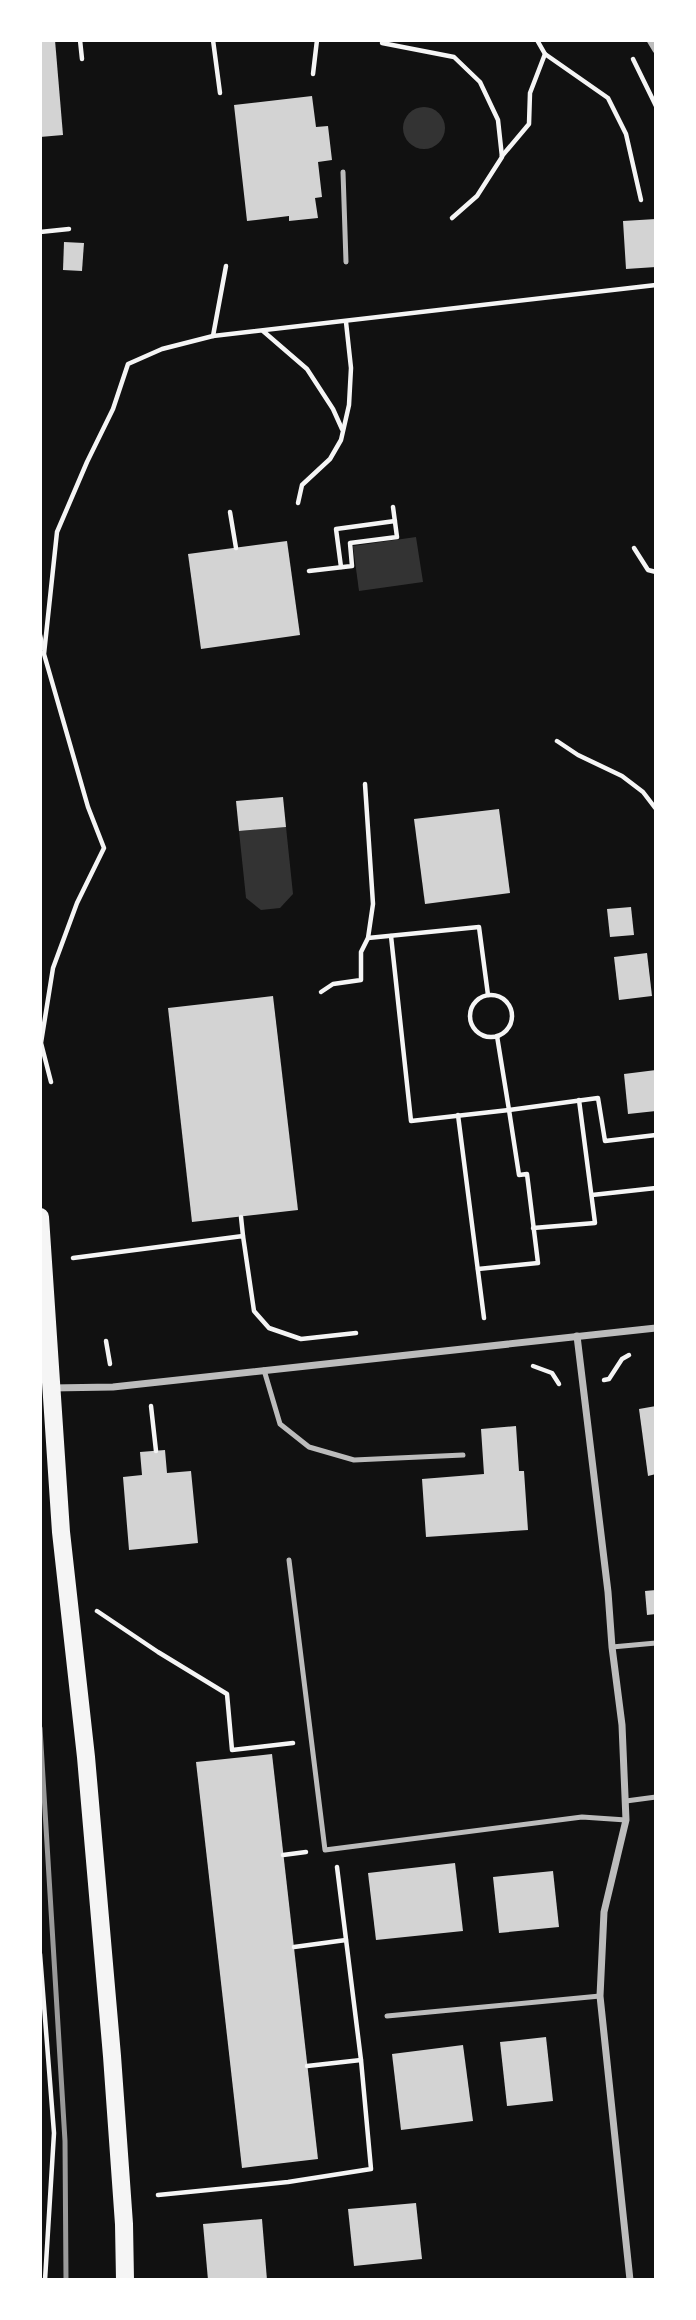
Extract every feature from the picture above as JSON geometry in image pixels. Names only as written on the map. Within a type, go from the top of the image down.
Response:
[{"type":"main road","points":[[40,1217],[61,1532],[86,1758],[112,2056],[124,2224],[125,2280]]},
{"type":"street","points":[[650,40],[656,50]]},
{"type":"street","points":[[51,1388],[113,1387],[656,1328]]},
{"type":"street","points":[[577,1336],[622,1725],[626,1819],[604,1912],[600,1996],[630,2280]]},
{"type":"lane","points":[[343,173],[346,262]]},
{"type":"lane","points":[[264,1370],[280,1424],[309,1447],[354,1460],[463,1455]]},
{"type":"lane","points":[[289,1560],[325,1850],[582,1817],[626,1819]]},
{"type":"lane","points":[[612,1647],[656,1643]]},
{"type":"lane","points":[[626,1801],[656,1797]]},
{"type":"lane","points":[[387,2016],[600,1996]]},
{"type":"path","points":[[80,40],[82,59]]},
{"type":"path","points":[[213,40],[220,93]]},
{"type":"path","points":[[313,75],[317,40]]},
{"type":"path","points":[[537,40],[545,54],[608,98],[626,134],[641,200]]},
{"type":"path","points":[[382,43],[454,57],[480,82],[498,120],[502,157]]},
{"type":"path","points":[[628,51],[656,106]]},
{"type":"path","points":[[452,218],[477,196],[502,157],[529,124],[530,93],[545,54]]},
{"type":"path","points":[[40,232],[69,229]]},
{"type":"path","points":[[213,336],[226,266]]},
{"type":"path","points":[[44,654],[57,532],[113,409],[128,364],[162,349],[213,336],[656,285]]},
{"type":"path","points":[[298,503],[302,485],[336,450],[341,440],[349,405],[351,368],[346,322]]},
{"type":"path","points":[[262,330],[307,369],[333,409],[342,429]]},
{"type":"path","points":[[309,571],[352,566],[350,543],[397,537],[393,507]]},
{"type":"path","points":[[230,512],[236,548]]},
{"type":"path","points":[[341,567],[336,529],[395,521]]},
{"type":"path","points":[[634,548],[648,570],[656,572]]},
{"type":"path","points":[[40,635],[88,807],[104,848],[77,903],[53,968],[41,1043],[51,1082]]},
{"type":"path","points":[[557,741],[578,755],[622,776],[643,792],[656,809]]},
{"type":"path","points":[[321,992],[333,984],[360,980],[360,952],[368,939],[373,904],[365,784]]},
{"type":"path","points":[[368,939],[479,927],[488,995]]},
{"type":"path","points":[[391,936],[411,1121],[598,1098],[605,1141],[656,1135]]},
{"type":"path","points":[[488,995],[502,997],[512,1015],[509,1028],[497,1036],[483,1036],[477,1032],[470,1020],[471,1006],[481,996],[488,995]]},
{"type":"path","points":[[478,1269],[538,1263],[527,1174],[519,1175],[497,1036]]},
{"type":"path","points":[[533,1228],[595,1223],[579,1100]]},
{"type":"path","points":[[458,1115],[484,1318]]},
{"type":"path","points":[[592,1195],[656,1188]]},
{"type":"path","points":[[241,1217],[254,1311],[269,1328],[301,1339],[356,1333]]},
{"type":"path","points":[[73,1258],[243,1236]]},
{"type":"path","points":[[560,1385],[610,1379],[622,1359],[637,1349]]},
{"type":"path","points":[[151,1405],[156,1451]]},
{"type":"path","points":[[94,1608],[158,1652],[227,1694],[232,1749],[311,1740]]},
{"type":"path","points":[[158,2195],[288,2182],[371,2169],[337,1865],[325,1850]]},
{"type":"path","points":[[293,1947],[346,1940]]},
{"type":"path","points":[[40,1954],[54,2133],[45,2280]]},
{"type":"path","points":[[307,2066],[360,2060]]},
{"type":"shaded area","points":[[424,107],[439,113],[445,128],[439,143],[424,149],[409,143],[403,128],[409,113]]},
{"type":"shaded area","points":[[416,537],[423,582],[359,591],[353,546]]},
{"type":"shaded area","points":[[286,827],[293,894],[280,908],[261,910],[246,898],[239,831]]},
{"type":"building","points":[[40,40],[55,40],[63,135],[40,137]]},
{"type":"building","points":[[312,96],[316,127],[328,126],[332,160],[318,162],[322,197],[315,198],[318,218],[289,221],[289,216],[247,221],[234,105]]},
{"type":"building","points":[[656,219],[656,267],[626,269],[623,221]]},
{"type":"building","points":[[64,242],[84,243],[82,271],[63,270]]},
{"type":"building","points":[[287,541],[300,635],[201,649],[188,554]]},
{"type":"building","points":[[283,797],[286,827],[239,831],[236,801]]},
{"type":"building","points":[[499,809],[510,893],[425,904],[414,819]]},
{"type":"building","points":[[631,907],[634,935],[610,937],[607,909]]},
{"type":"building","points":[[647,953],[652,996],[619,1000],[614,957]]},
{"type":"building","points":[[273,996],[298,1210],[192,1222],[168,1008]]},
{"type":"building","points":[[656,1070],[656,1111],[628,1114],[624,1074]]},
{"type":"building","points":[[656,1406],[656,1474],[648,1476],[639,1409]]},
{"type":"building","points":[[516,1426],[519,1471],[524,1471],[528,1530],[426,1537],[422,1479],[484,1474],[481,1429]]},
{"type":"building","points":[[165,1450],[167,1473],[191,1471],[198,1543],[129,1550],[123,1477],[142,1475],[140,1452]]},
{"type":"building","points":[[656,1590],[656,1614],[647,1615],[645,1591]]},
{"type":"building","points":[[272,1754],[318,2159],[242,2168],[196,1762]]},
{"type":"building","points":[[455,1863],[463,1931],[376,1940],[368,1873]]},
{"type":"building","points":[[553,1871],[559,1927],[499,1933],[493,1877]]},
{"type":"building","points":[[546,2037],[553,2101],[507,2106],[500,2042]]},
{"type":"building","points":[[463,2045],[473,2121],[401,2130],[392,2054]]},
{"type":"building","points":[[416,2203],[422,2259],[354,2266],[348,2209]]},
{"type":"building","points":[[262,2219],[267,2280],[208,2280],[203,2224]]},
{"type":"railway","points":[[40,1728],[65,2141],[66,2280]]}]
